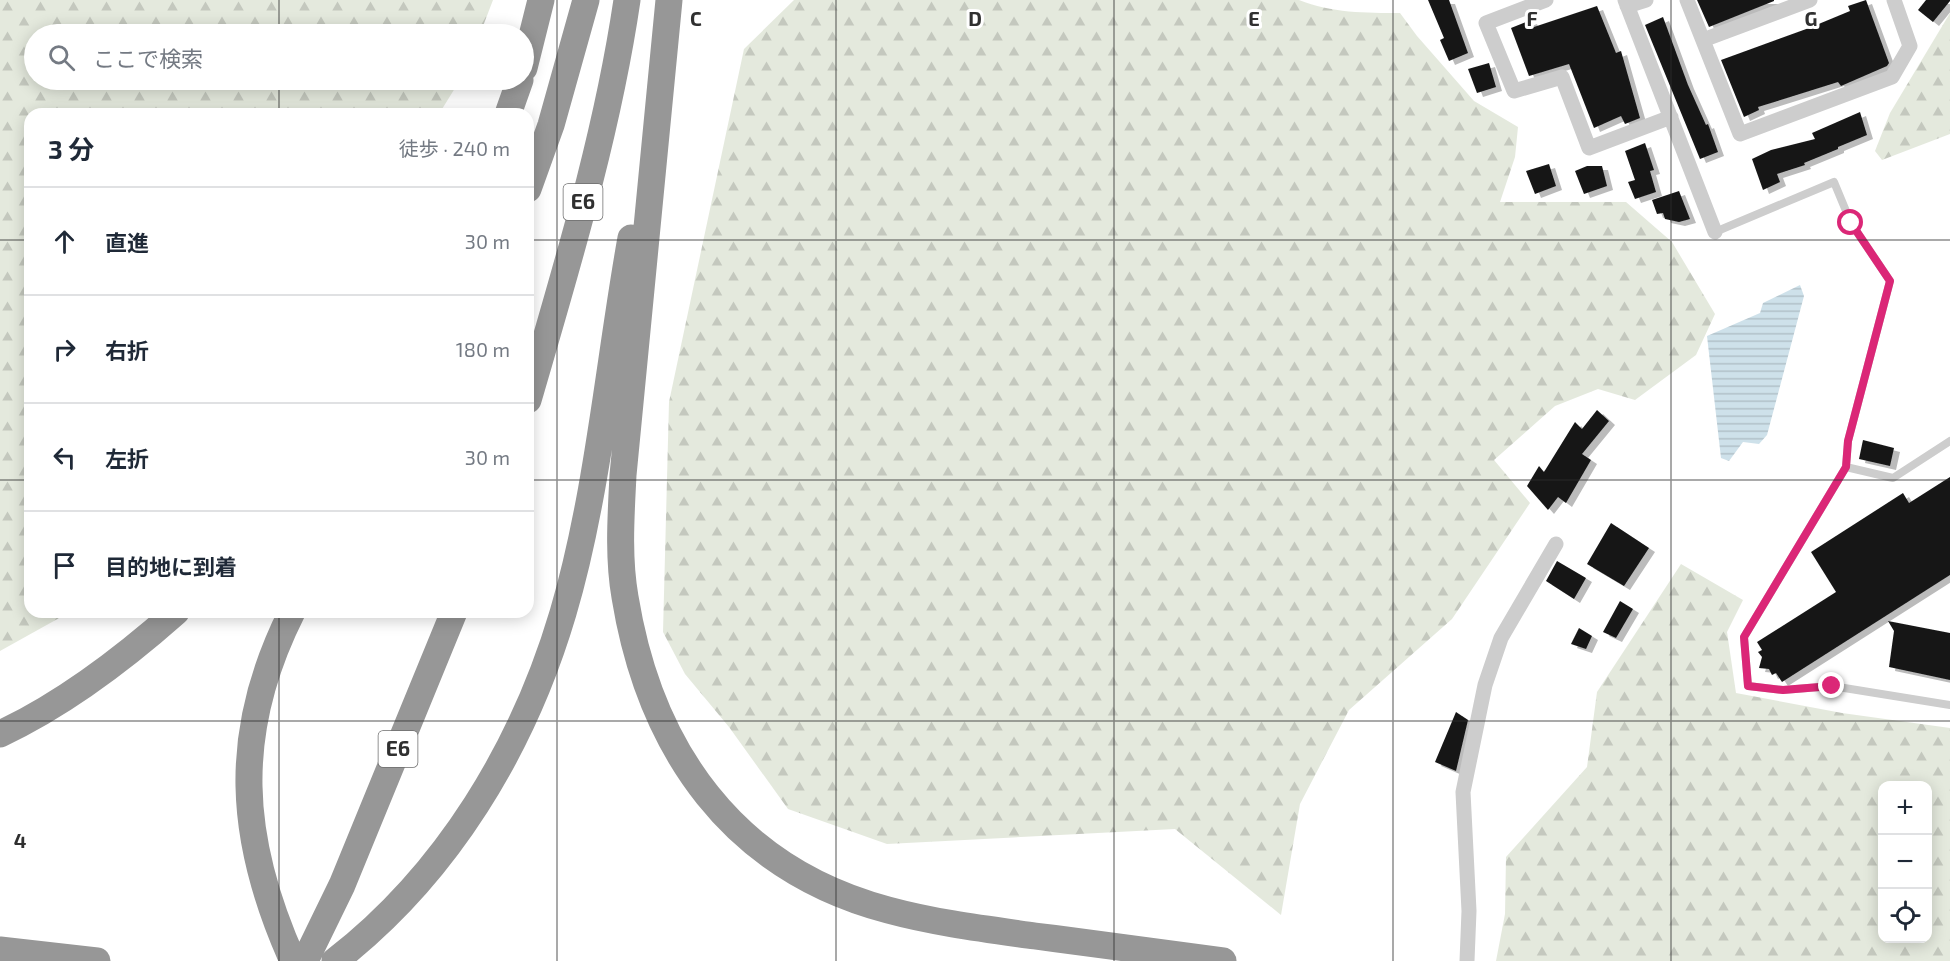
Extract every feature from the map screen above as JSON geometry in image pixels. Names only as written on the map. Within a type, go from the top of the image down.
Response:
[{"type":"highway","points":[[534,28],[541,0]]},
{"type":"highway","points":[[534,172],[554,114],[586,0]]},
{"type":"highway","name":"E6","points":[[534,379],[569,258],[601,129],[627,0]]},
{"type":"highway","points":[[669,0],[623,475],[621,537],[624,595],[633,641],[663,727],[684,766],[719,808],[753,843],[790,869],[830,889],[885,910],[942,923],[1223,961]]},
{"type":"highway","points":[[341,956],[389,912],[453,839],[499,766],[539,683],[563,613],[581,539],[663,60]]},
{"type":"highway","points":[[510,108],[516,90]]},
{"type":"highway","points":[[0,734],[77,690],[142,642],[169,618]]},
{"type":"highway","points":[[289,618],[279,637],[262,686],[252,734],[248,775],[259,873],[275,921],[293,961]]},
{"type":"highway","name":"E6","points":[[305,961],[342,885],[451,618]]},
{"type":"highway","points":[[0,950],[97,961]]},
{"type":"street","points":[[1546,0],[1486,23],[1514,91],[1562,77],[1589,148],[1671,117]]},
{"type":"street","points":[[1646,0],[1626,3],[1716,232]]},
{"type":"street","points":[[1687,0],[1740,135],[1892,76],[1910,46],[1894,0]]},
{"type":"street","points":[[1703,40],[1786,4],[1810,0]]},
{"type":"street","points":[[1467,961],[1469,911],[1463,792],[1485,685],[1501,638],[1556,544]]},
{"type":"lane","points":[[1716,232],[1834,182],[1851,223],[1890,281],[1848,441],[1846,467],[1744,637],[1748,686],[1783,690],[1832,686],[1950,705]]},
{"type":"lane","points":[[1846,467],[1893,478],[1950,441]]},
{"type":"green space","points":[[0,0],[493,0],[484,24],[24,24],[24,90],[454,90],[443,108],[24,108],[24,618],[59,618],[0,651]]},
{"type":"green space","points":[[794,0],[1299,0],[1336,10],[1400,13],[1474,101],[1518,127],[1515,157],[1500,202],[1626,202],[1672,242],[1715,314],[1696,355],[1635,400],[1598,389],[1555,406],[1494,460],[1530,503],[1452,619],[1349,710],[1300,804],[1281,915],[1175,829],[887,844],[788,809],[729,727],[685,674],[663,632],[669,402],[744,49]]},
{"type":"green space","points":[[1950,13],[1950,134],[1882,160],[1875,151],[1890,113]]},
{"type":"green space","points":[[1681,564],[1743,600],[1727,632],[1736,693],[1842,713],[1950,728],[1950,961],[1496,961],[1505,914],[1506,857],[1587,767],[1597,692]]},
{"type":"shaded area","points":[[1800,285],[1804,296],[1767,435],[1759,444],[1743,442],[1729,461],[1721,458],[1707,336],[1760,313],[1763,303]]},
{"type":"building","points":[[1428,0],[1449,0],[1468,53],[1449,61],[1440,40],[1444,38]]},
{"type":"building","points":[[1697,0],[1774,0],[1774,1],[1709,27]]},
{"type":"building","points":[[1866,0],[1889,63],[1887,66],[1841,86],[1838,82],[1758,107],[1759,110],[1744,117],[1721,60],[1809,28],[1850,11],[1848,6]]},
{"type":"building","points":[[1926,0],[1950,1],[1933,22],[1918,10]]},
{"type":"building","points":[[1597,6],[1616,53],[1621,51],[1640,118],[1625,124],[1621,116],[1594,128],[1569,64],[1529,76],[1511,28],[1531,20],[1534,27]]},
{"type":"building","points":[[1663,17],[1688,85],[1706,125],[1708,124],[1718,152],[1700,159],[1645,25]]},
{"type":"building","points":[[1489,63],[1496,87],[1477,93],[1468,69]]},
{"type":"building","points":[[1860,112],[1867,135],[1804,163],[1805,165],[1777,174],[1780,182],[1763,190],[1752,159],[1771,150],[1815,139],[1812,133]]},
{"type":"building","points":[[1645,143],[1654,170],[1650,171],[1656,192],[1635,199],[1628,182],[1635,180],[1625,151]]},
{"type":"building","points":[[1549,164],[1556,186],[1535,194],[1526,171]]},
{"type":"building","points":[[1587,166],[1602,166],[1607,186],[1584,194],[1575,171]]},
{"type":"building","points":[[1679,191],[1690,219],[1679,222],[1665,219],[1663,213],[1657,214],[1652,200]]},
{"type":"building","points":[[1597,410],[1609,421],[1582,454],[1591,460],[1566,503],[1558,497],[1548,510],[1527,486],[1539,466],[1544,472],[1575,422],[1582,429]]},
{"type":"building","points":[[1863,440],[1894,448],[1890,466],[1859,459]]},
{"type":"building","points":[[1950,477],[1950,575],[1782,682],[1776,673],[1772,675],[1769,669],[1759,668],[1762,657],[1758,652],[1762,650],[1757,642],[1836,592],[1811,552],[1903,493],[1909,503]]},
{"type":"building","points":[[1611,523],[1649,548],[1624,586],[1587,564]]},
{"type":"building","points":[[1557,561],[1586,578],[1574,599],[1546,581]]},
{"type":"building","points":[[1620,601],[1633,609],[1616,638],[1603,632]]},
{"type":"building","points":[[1888,621],[1950,633],[1950,680],[1889,667],[1894,631]]},
{"type":"building","points":[[1579,628],[1592,636],[1586,649],[1571,644]]},
{"type":"building","points":[[1456,712],[1468,720],[1456,771],[1435,762]]},
{"type":"route","points":[[1832,686],[1783,690],[1748,686],[1744,637],[1846,467],[1848,441],[1890,281],[1851,223]]}]
